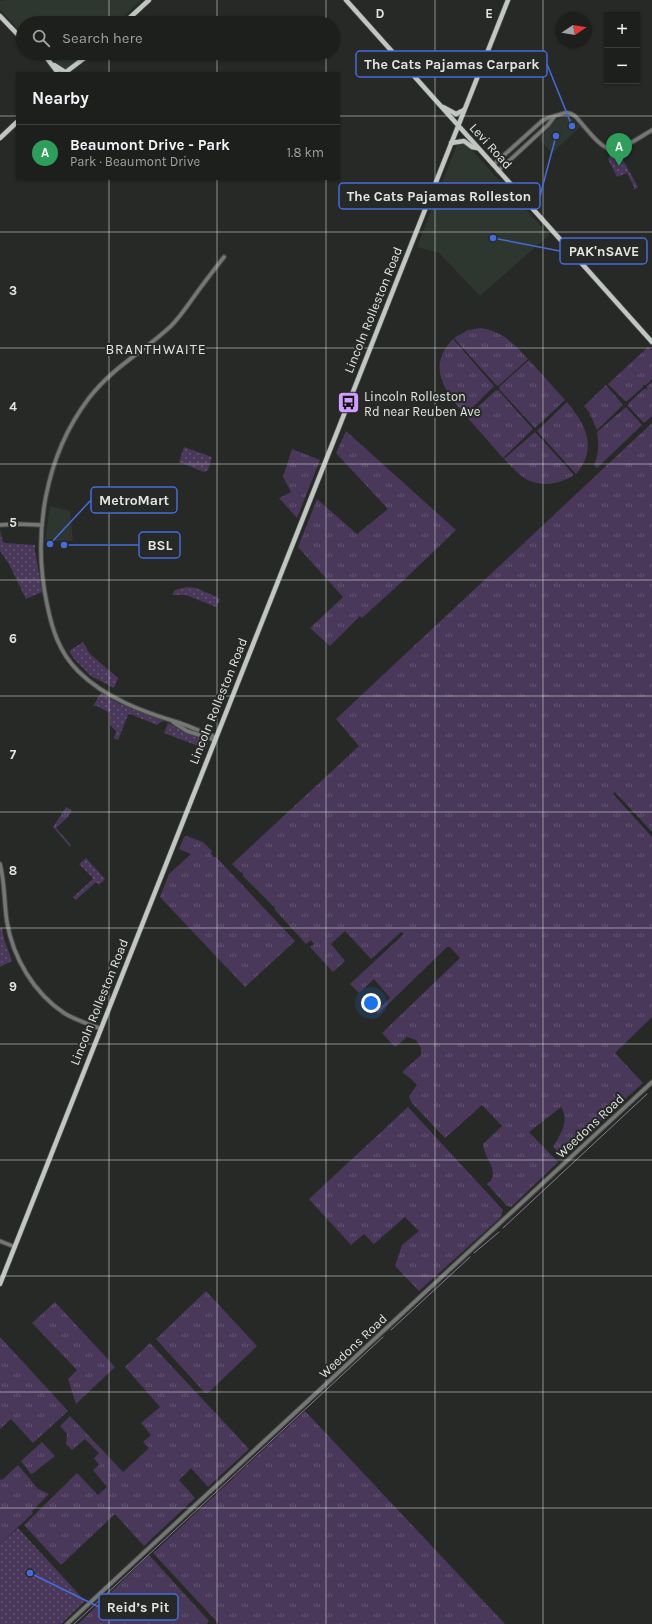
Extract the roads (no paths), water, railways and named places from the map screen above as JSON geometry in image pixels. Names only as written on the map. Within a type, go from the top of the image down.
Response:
[{"type":"main road","points":[[132,16],[149,0]]},
{"type":"main road","name":"Levi Road","points":[[346,0],[652,342]]},
{"type":"main road","name":"Lincoln Rolleston Road","points":[[0,1284],[508,0]]},
{"type":"main road","points":[[0,16],[16,33]]},
{"type":"main road","points":[[66,72],[83,60]]},
{"type":"main road","points":[[74,72],[84,60]]},
{"type":"main road","points":[[51,62],[64,72]]},
{"type":"main road","points":[[51,62],[57,72]]},
{"type":"main road","points":[[442,107],[448,109],[453,114],[458,114],[464,110]]},
{"type":"main road","points":[[0,138],[16,123]]},
{"type":"main road","points":[[451,143],[464,141],[472,147],[477,148]]},
{"type":"street","points":[[493,165],[545,118],[554,117],[564,112],[573,114],[602,145],[610,150],[618,149],[652,130]]},
{"type":"street","points":[[498,170],[548,125],[554,117]]},
{"type":"street","points":[[524,138],[528,143]]},
{"type":"street","points":[[216,738],[187,731],[177,726],[172,721],[114,698],[83,676],[64,654],[54,630],[46,597],[41,556],[42,526],[50,478],[64,440],[84,406],[110,374],[176,320],[224,257]]},
{"type":"street","points":[[0,525],[17,524],[42,526]]},
{"type":"street","points":[[0,864],[11,939],[16,954],[25,971],[47,999],[64,1013],[101,1029]]},
{"type":"street","name":"Weedons Road","points":[[67,1624],[652,1082]]},
{"type":"street","points":[[0,1241],[15,1247]]},
{"type":"waterway","points":[[503,1228],[647,1094]]},
{"type":"waterway","points":[[474,1253],[499,1232]]},
{"type":"waterway","points":[[391,1330],[470,1257]]},
{"type":"waterway","points":[[74,1624],[383,1337]]},
{"type":"place","name":"The Cats Pajamas Carpark","points":[[572,126]]},
{"type":"place","name":"The Cats Pajamas Rolleston","points":[[556,136]]},
{"type":"place","name":"Beaumont Drive - Park","points":[[619,166]]},
{"type":"place","name":"PAK'nSAVE","points":[[493,238]]},
{"type":"place","name":"Lincoln Rolleston Rd near Reuben Ave","points":[[348,403]]},
{"type":"place","name":"MetroMart","points":[[50,544]]},
{"type":"place","name":"BSL","points":[[64,545]]},
{"type":"place","name":"Reid’s Pit","points":[[30,1573]]},
{"type":"district","name":"BRANTHWAITE","points":[[156,349]]}]
